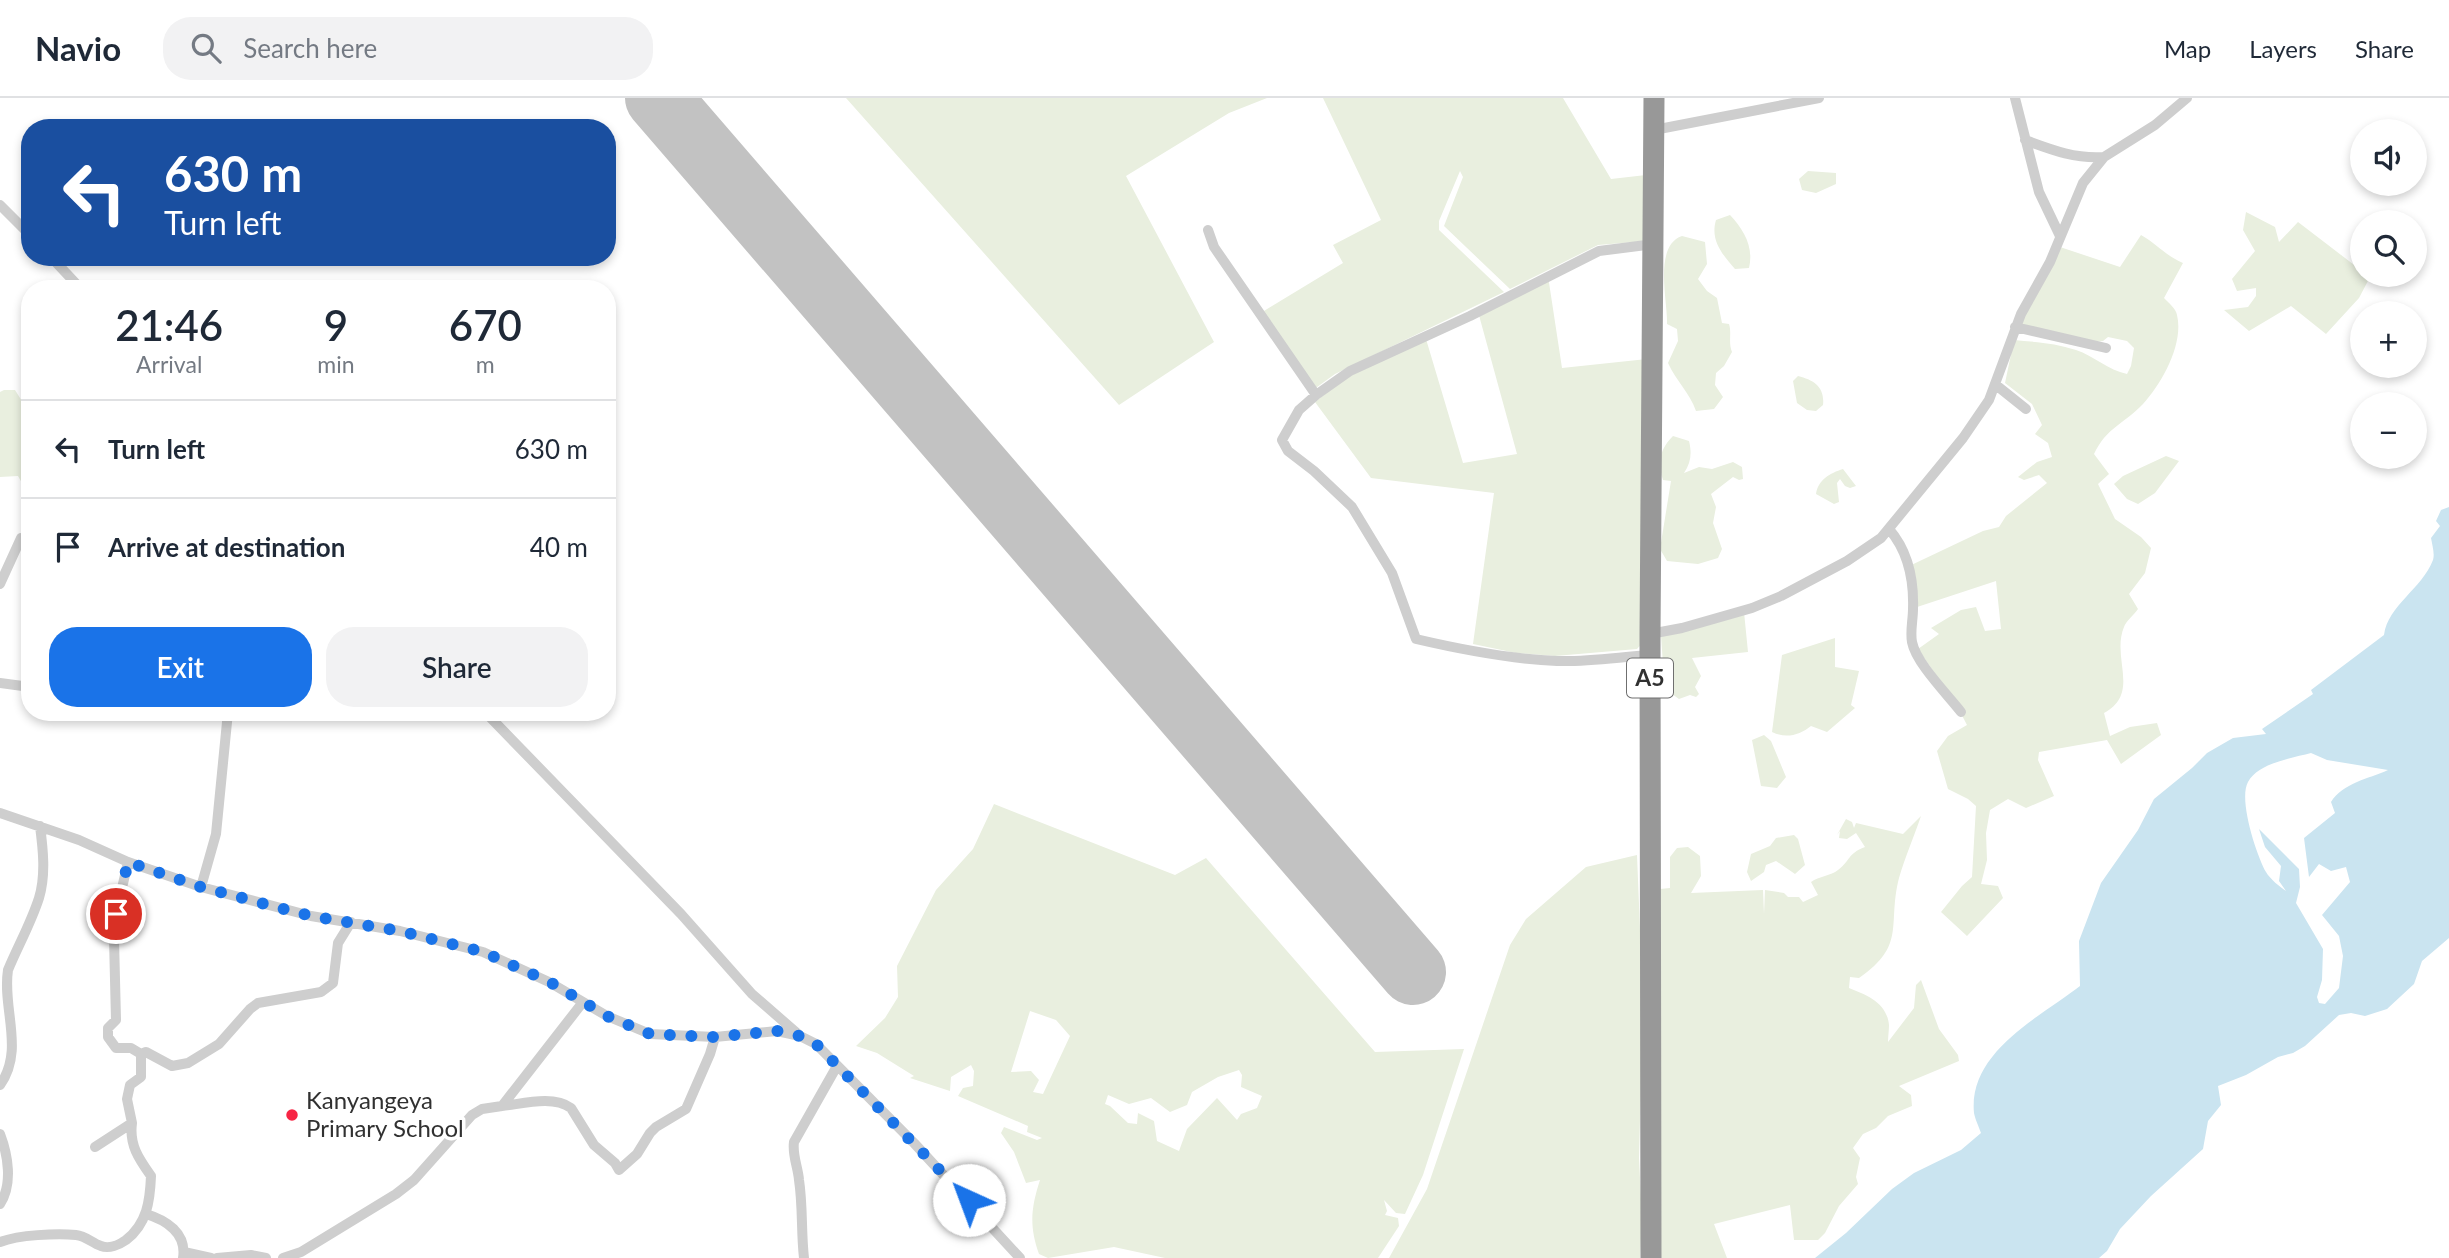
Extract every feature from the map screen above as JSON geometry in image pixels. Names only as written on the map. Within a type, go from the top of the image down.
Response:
[{"type":"highway","name":"A5","points":[[1651,1258],[1650,645],[1654,98]]},
{"type":"street","points":[[1654,130],[1819,98]]},
{"type":"street","points":[[2015,98],[2039,192],[2060,236]]},
{"type":"street","points":[[1654,244],[1600,251],[1470,316],[1350,371],[1315,395],[1299,410],[1282,440],[1288,451],[1314,471],[1352,508],[1392,573],[1416,639],[1474,652],[1559,661],[1650,645],[1682,628],[1752,608],[1781,596],[1873,544],[1889,529],[1963,438],[1989,400],[2015,327],[2050,262],[2083,183],[2104,157],[2155,125],[2187,98]]},
{"type":"street","points":[[2025,140],[2070,156],[2084,159],[2104,157]]},
{"type":"street","points":[[0,205],[21,226]]},
{"type":"street","points":[[1208,230],[1214,247],[1315,395]]},
{"type":"street","points":[[59,266],[73,280]]},
{"type":"street","points":[[2015,327],[2106,348]]},
{"type":"street","points":[[1996,384],[2026,410]]},
{"type":"street","points":[[1889,529],[1898,539],[1909,568],[1914,649],[1961,712]]},
{"type":"street","points":[[0,584],[21,538]]},
{"type":"street","points":[[0,683],[21,686]]},
{"type":"street","points":[[201,887],[216,834],[227,721]]},
{"type":"street","points":[[494,721],[681,914],[752,994],[800,1036]]},
{"type":"street","points":[[0,813],[201,887],[311,916],[351,922],[483,952],[550,982],[607,1016],[650,1034],[715,1037],[777,1031],[800,1036],[816,1044],[914,1143],[1020,1258]]},
{"type":"street","points":[[0,1085],[9,1069],[13,1046],[6,982],[8,970],[39,898],[43,850],[40,826]]},
{"type":"street","points":[[128,862],[116,914],[116,1020],[108,1028],[108,1037],[116,1048],[131,1048],[141,1054],[146,1052],[172,1066],[180,1066],[219,1044],[258,1003],[321,992],[333,983],[338,943],[351,922]]},
{"type":"street","points":[[502,1106],[583,1002]]},
{"type":"street","points":[[283,1258],[295,1256],[396,1194],[414,1180],[472,1115],[482,1109],[535,1102],[566,1104],[594,1145],[615,1163],[618,1170],[637,1154],[649,1133],[686,1109],[715,1037]]},
{"type":"street","points":[[0,1242],[30,1237],[79,1235],[101,1246],[113,1246],[122,1243],[138,1229],[146,1214],[151,1176],[132,1143],[132,1123],[127,1099],[130,1085],[141,1077],[141,1054]]},
{"type":"street","points":[[804,1258],[794,1142],[837,1066]]},
{"type":"street","points":[[95,1147],[132,1123]]},
{"type":"street","points":[[0,1133],[6,1149],[8,1171],[7,1186],[0,1205]]},
{"type":"street","points":[[146,1214],[167,1222],[180,1236],[183,1255],[211,1258]]},
{"type":"street","points":[[217,1258],[251,1255],[265,1258]]},
{"type":"green space","points":[[846,98],[1267,98],[1229,113],[1126,176],[1214,342],[1119,405]]},
{"type":"green space","points":[[1323,98],[1563,98],[1611,179],[1646,175],[1647,241],[1598,245],[1510,289],[1444,226],[1463,177],[1460,171],[1439,221],[1439,230],[1504,292],[1335,374],[1313,390],[1259,314],[1343,263],[1333,245],[1381,220]]},
{"type":"green space","points":[[1808,171],[1836,173],[1836,184],[1816,193],[1802,190],[1799,179]]},
{"type":"green space","points":[[2246,212],[2275,227],[2279,242],[2298,222],[2350,262],[2350,287],[2365,287],[2359,298],[2350,301],[2350,308],[2326,334],[2291,306],[2249,331],[2224,310],[2248,307],[2256,296],[2256,288],[2237,291],[2232,279],[2255,251],[2243,230]]},
{"type":"green space","points":[[1730,215],[1747,239],[1749,268],[1735,269],[1716,240],[1716,220]]},
{"type":"green space","points":[[2141,235],[2183,263],[2164,298],[2177,315],[2177,338],[2170,362],[2143,404],[2104,438],[2094,454],[2109,474],[2098,484],[2115,519],[2141,537],[2151,548],[2145,573],[2129,594],[2138,609],[2125,625],[2121,639],[2121,695],[2115,705],[2104,713],[2110,736],[2130,727],[2157,723],[2161,735],[2121,764],[2107,740],[2039,752],[2038,760],[2054,796],[2026,808],[2008,799],[1990,810],[1986,833],[1987,860],[1981,884],[1998,886],[2003,898],[1967,936],[1941,912],[1972,877],[1976,806],[1948,789],[1937,751],[1948,736],[1967,725],[1956,704],[1918,649],[1939,634],[1931,628],[1961,610],[1976,607],[1985,631],[2001,629],[1996,581],[1911,609],[1905,568],[1983,531],[1999,527],[2006,516],[2047,483],[2039,475],[2024,480],[2018,477],[2037,462],[2052,457],[2048,443],[2035,434],[2042,425],[2032,404],[2005,383],[2014,340],[2068,348],[2127,374],[2134,348],[2127,341],[2108,337],[2095,342],[2019,325],[2057,246],[2120,267]]},
{"type":"green space","points":[[1682,236],[1705,242],[1707,264],[1698,279],[1707,291],[1717,298],[1722,323],[1729,324],[1730,327],[1732,352],[1724,366],[1716,373],[1715,385],[1723,397],[1714,409],[1696,411],[1668,363],[1678,341],[1677,329],[1667,324],[1665,262],[1673,242]]},
{"type":"green space","points":[[1548,276],[1562,368],[1647,359],[1644,641],[1637,649],[1555,656],[1516,653],[1473,644],[1494,493],[1371,478],[1315,402],[1344,379],[1426,339],[1463,463],[1517,454],[1477,308]]},
{"type":"green space","points":[[1798,376],[1813,382],[1820,389],[1823,405],[1816,411],[1807,410],[1797,403],[1793,381]]},
{"type":"green space","points":[[15,390],[21,400],[21,481],[18,476],[0,477],[0,392]]},
{"type":"green space","points":[[1673,436],[1689,441],[1690,458],[1684,473],[1699,467],[1712,469],[1733,462],[1742,467],[1743,479],[1733,477],[1711,494],[1716,507],[1713,523],[1722,549],[1718,558],[1698,564],[1667,561],[1660,549],[1671,481],[1663,480],[1660,462],[1665,446]]},
{"type":"green space","points":[[2166,456],[2179,461],[2155,493],[2138,504],[2127,499],[2114,484],[2123,476]]},
{"type":"green space","points":[[1843,469],[1856,486],[1845,486],[1840,479],[1837,483],[1839,502],[1834,504],[1816,494],[1825,478]]},
{"type":"green space","points":[[1744,612],[1748,652],[1692,658],[1701,676],[1695,687],[1699,694],[1696,697],[1690,695],[1679,699],[1672,694],[1669,664],[1663,665],[1661,635]]},
{"type":"green space","points":[[1835,638],[1835,667],[1859,671],[1851,705],[1855,708],[1827,732],[1811,726],[1793,735],[1772,732],[1782,655]]},
{"type":"green space","points":[[1764,735],[1771,741],[1786,777],[1777,788],[1761,786],[1752,740]]},
{"type":"green space","points":[[994,804],[1175,875],[1206,858],[1375,1052],[1464,1049],[1423,1175],[1405,1214],[1396,1213],[1384,1200],[1387,1211],[1385,1215],[1398,1218],[1399,1226],[1378,1258],[1165,1258],[1114,1247],[1048,1258],[1039,1254],[1032,1217],[1040,1180],[1026,1183],[1014,1152],[1001,1133],[1004,1127],[1037,1140],[1042,1138],[1027,1132],[1028,1126],[958,1096],[963,1088],[973,1086],[974,1071],[971,1065],[951,1077],[950,1091],[910,1078],[914,1076],[877,1053],[856,1046],[885,1018],[898,997],[897,966],[936,890],[973,849]],"holes":[[[1030,1011],[1056,1020],[1070,1036],[1043,1094],[1033,1092],[1039,1080],[1031,1071],[1011,1072]],[[1239,1070],[1242,1075],[1241,1087],[1262,1096],[1257,1108],[1241,1114],[1237,1120],[1217,1098],[1187,1129],[1179,1151],[1157,1141],[1154,1121],[1138,1113],[1137,1124],[1128,1123],[1105,1104],[1108,1095],[1129,1104],[1151,1098],[1170,1112],[1187,1105],[1192,1092],[1218,1077]]]},
{"type":"green space","points":[[1921,816],[1899,878],[1890,944],[1874,966],[1859,978],[1850,977],[1849,988],[1880,1005],[1889,1025],[1888,1042],[1914,1008],[1916,985],[1921,980],[1939,1029],[1958,1055],[1959,1061],[1899,1086],[1911,1095],[1912,1106],[1888,1116],[1876,1128],[1863,1134],[1853,1148],[1860,1158],[1856,1177],[1858,1184],[1839,1206],[1825,1233],[1818,1240],[1794,1240],[1790,1205],[1714,1224],[1727,1258],[1661,1258],[1660,889],[1670,888],[1670,857],[1677,848],[1688,847],[1700,856],[1701,876],[1691,893],[1763,890],[1764,914],[1765,890],[1784,893],[1788,897],[1799,897],[1803,902],[1818,895],[1811,882],[1835,872],[1855,852],[1865,847],[1856,833],[1847,839],[1839,838],[1840,831],[1837,835],[1846,819],[1852,822],[1854,828],[1856,823],[1903,834]]},
{"type":"green space","points":[[1794,835],[1798,839],[1805,865],[1795,874],[1776,861],[1766,865],[1764,872],[1751,881],[1747,872],[1751,854],[1770,846],[1776,838]]},
{"type":"green space","points":[[1637,855],[1643,1004],[1639,1158],[1642,1219],[1640,1258],[1389,1258],[1427,1189],[1510,945],[1526,919],[1586,867]]},
{"type":"water","points":[[2449,507],[2449,938],[2422,961],[2414,984],[2387,1009],[2365,1016],[2351,1013],[2339,1015],[2305,1046],[2218,1086],[2221,1105],[2208,1121],[2203,1149],[2151,1196],[2120,1229],[2107,1251],[2099,1258],[1815,1258],[1892,1189],[1914,1173],[1961,1150],[1981,1133],[1974,1113],[1975,1091],[1982,1072],[1994,1054],[2010,1038],[2080,986],[2079,941],[2101,883],[2138,830],[2154,799],[2207,753],[2233,738],[2266,734],[2262,729],[2313,694],[2311,690],[2384,635],[2392,615],[2421,580],[2433,560],[2431,538],[2440,526],[2436,521],[2441,510]],"holes":[[[2311,753],[2327,760],[2388,770],[2342,790],[2331,802],[2335,813],[2304,838],[2309,877],[2319,864],[2331,871],[2346,867],[2350,882],[2322,915],[2339,936],[2343,956],[2339,988],[2325,1004],[2319,1003],[2317,997],[2322,980],[2323,949],[2296,903],[2300,887],[2299,869],[2259,829],[2265,847],[2281,866],[2279,881],[2286,891],[2268,875],[2254,841],[2245,801],[2248,782],[2259,770],[2285,759]]]},
{"type":"runway","points":[[658,98],[1413,972]]},
{"type":"place","name":"Kanyangeya Primary School","points":[[292,1115]]},
{"type":"route","points":[[116,914],[128,862],[201,887],[311,916],[400,931],[483,952],[550,982],[607,1016],[650,1034],[715,1037],[777,1031],[800,1036],[816,1044],[969,1200]]}]
